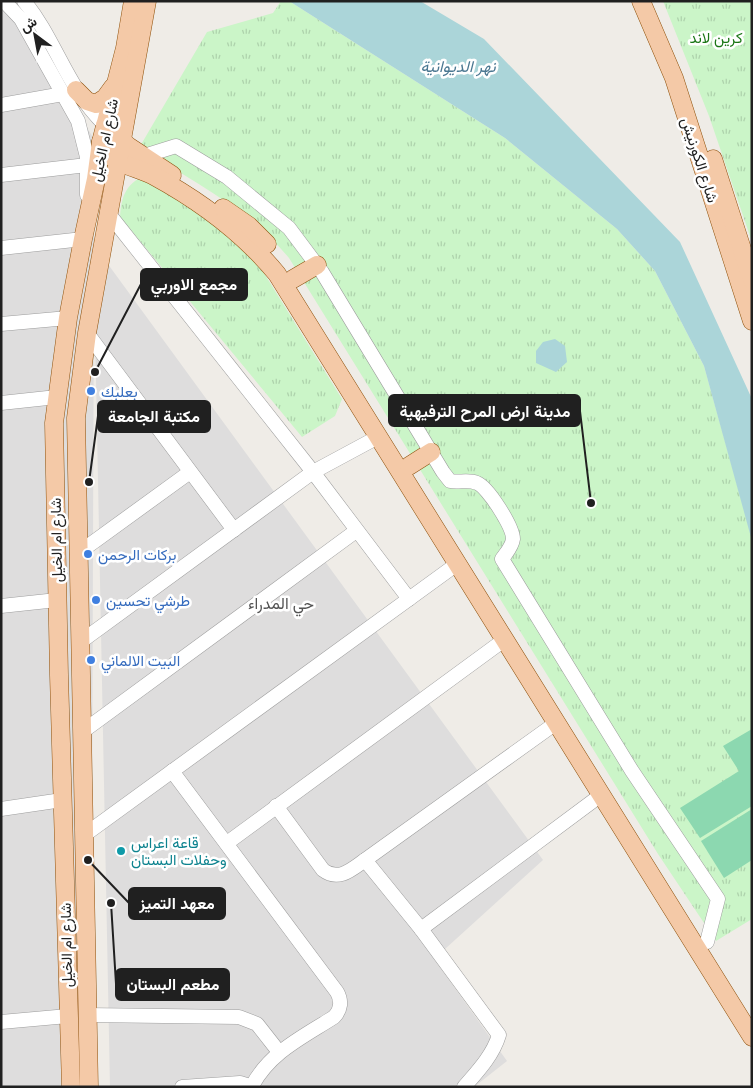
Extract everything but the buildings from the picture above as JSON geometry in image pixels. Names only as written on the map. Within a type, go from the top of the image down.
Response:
[{"type":"main road","name":"شارع الكورنيش","points":[[641,1],[674,78],[751,315]]},
{"type":"main road","name":"شارع الكورنيش","points":[[655,1],[674,45],[752,280]]},
{"type":"main road","name":"شارع ام الخيل","points":[[71,1087],[57,600],[54,449],[57,398],[68,318],[103,134],[139,6]]},
{"type":"main road","name":"شارع ام الخيل","points":[[89,1087],[77,554],[76,418],[87,333],[118,162],[134,149],[125,123],[139,6]]},
{"type":"main road","points":[[69,92],[96,104],[105,98],[116,83]]},
{"type":"main road","points":[[103,134],[134,149],[249,226],[271,248],[293,279],[752,1014]]},
{"type":"main road","points":[[103,134],[106,152],[118,162],[148,173],[220,220],[250,243],[287,288],[752,1037]]},
{"type":"main road","points":[[112,195],[126,177],[134,173],[148,173]]},
{"type":"main road","points":[[293,279],[317,265]]},
{"type":"main road","points":[[409,466],[431,452]]},
{"type":"street","points":[[4,1],[21,20],[69,92],[86,106],[103,134]]},
{"type":"street","points":[[24,1],[35,17],[69,92],[81,129],[87,164],[87,221]]},
{"type":"street","points":[[1,105],[69,92]]},
{"type":"street","points":[[134,149],[176,146],[209,164],[290,228],[317,265],[450,481],[476,482],[484,487],[511,529],[513,539],[502,559],[632,771],[718,899],[707,942]]},
{"type":"street","points":[[1,174],[87,164]]},
{"type":"street","points":[[109,214],[313,472],[408,599]]},
{"type":"street","points":[[1,248],[83,239]]},
{"type":"street","points":[[1,324],[68,318]]},
{"type":"street","points":[[87,333],[234,530]]},
{"type":"street","points":[[1,403],[57,398]]},
{"type":"street","points":[[80,643],[313,472],[378,437]]},
{"type":"street","points":[[77,554],[190,472]]},
{"type":"street","points":[[82,732],[356,531]]},
{"type":"street","points":[[83,836],[457,564]]},
{"type":"street","points":[[1,606],[57,600]]},
{"type":"street","points":[[227,843],[504,640]]},
{"type":"street","points":[[276,806],[327,873],[336,875],[346,873],[556,723]]},
{"type":"street","points":[[172,771],[337,992],[340,1001],[339,1010],[334,1017],[279,1052],[263,1069],[253,1086],[240,1083],[182,1087]]},
{"type":"street","points":[[421,929],[601,795]]},
{"type":"street","points":[[1,809],[62,800]]},
{"type":"street","points":[[366,860],[421,929],[499,1035],[496,1045],[464,1087]]},
{"type":"street","points":[[87,1015],[239,1016],[257,1024],[279,1052]]},
{"type":"street","points":[[1,1022],[68,1016]]},
{"type":"shaded area","points":[[1,1],[8,1],[94,139],[94,245],[543,860],[434,959],[507,1061],[474,1087],[110,1087],[94,278],[91,1087],[1,1087]]},
{"type":"green space","points":[[281,1],[289,1],[505,138],[617,229],[655,271],[704,366],[752,538],[752,919],[716,941],[658,854],[289,258],[256,225],[219,197],[139,148],[207,32],[273,13]]},
{"type":"green space","name":"كرين لاند","points":[[663,1],[752,1],[752,242],[709,116]]},
{"type":"green space","points":[[138,179],[159,182],[218,228],[259,265],[342,399],[335,416],[302,437],[130,229],[120,225],[120,212],[125,193],[132,183]]},
{"type":"green space","points":[[752,729],[752,806],[700,838],[680,808],[739,771],[723,746]]},
{"type":"green space","points":[[752,809],[752,860],[724,878],[701,841]]},
{"type":"water","name":"نهر الديوانية","points":[[289,1],[420,1],[484,39],[680,242],[752,399],[752,541],[704,366],[655,271],[617,229],[505,138]]},
{"type":"water","points":[[555,339],[565,346],[567,362],[556,372],[536,363],[536,351],[543,342]]},
{"type":"place","name":"مجمع الاوربي","points":[[95,372]]},
{"type":"place","name":"بعلبك","points":[[91,391]]},
{"type":"place","name":"مكتبة الجامعة","points":[[89,482]]},
{"type":"place","name":"مدينة ارض المرح الترفيهية","points":[[591,503]]},
{"type":"place","name":"بركات الرحمن","points":[[88,554]]},
{"type":"place","name":"طرشي تحسين","points":[[96,600]]},
{"type":"place","name":"البيت الالماني","points":[[91,660]]},
{"type":"place","name":"قاعة اعراس وحفلات البستان","points":[[121,851]]},
{"type":"place","name":"معهد التميز","points":[[88,860]]},
{"type":"place","name":"مطعم البستان","points":[[111,903]]},
{"type":"district","name":"حي المدراء","points":[[281,603]]}]
